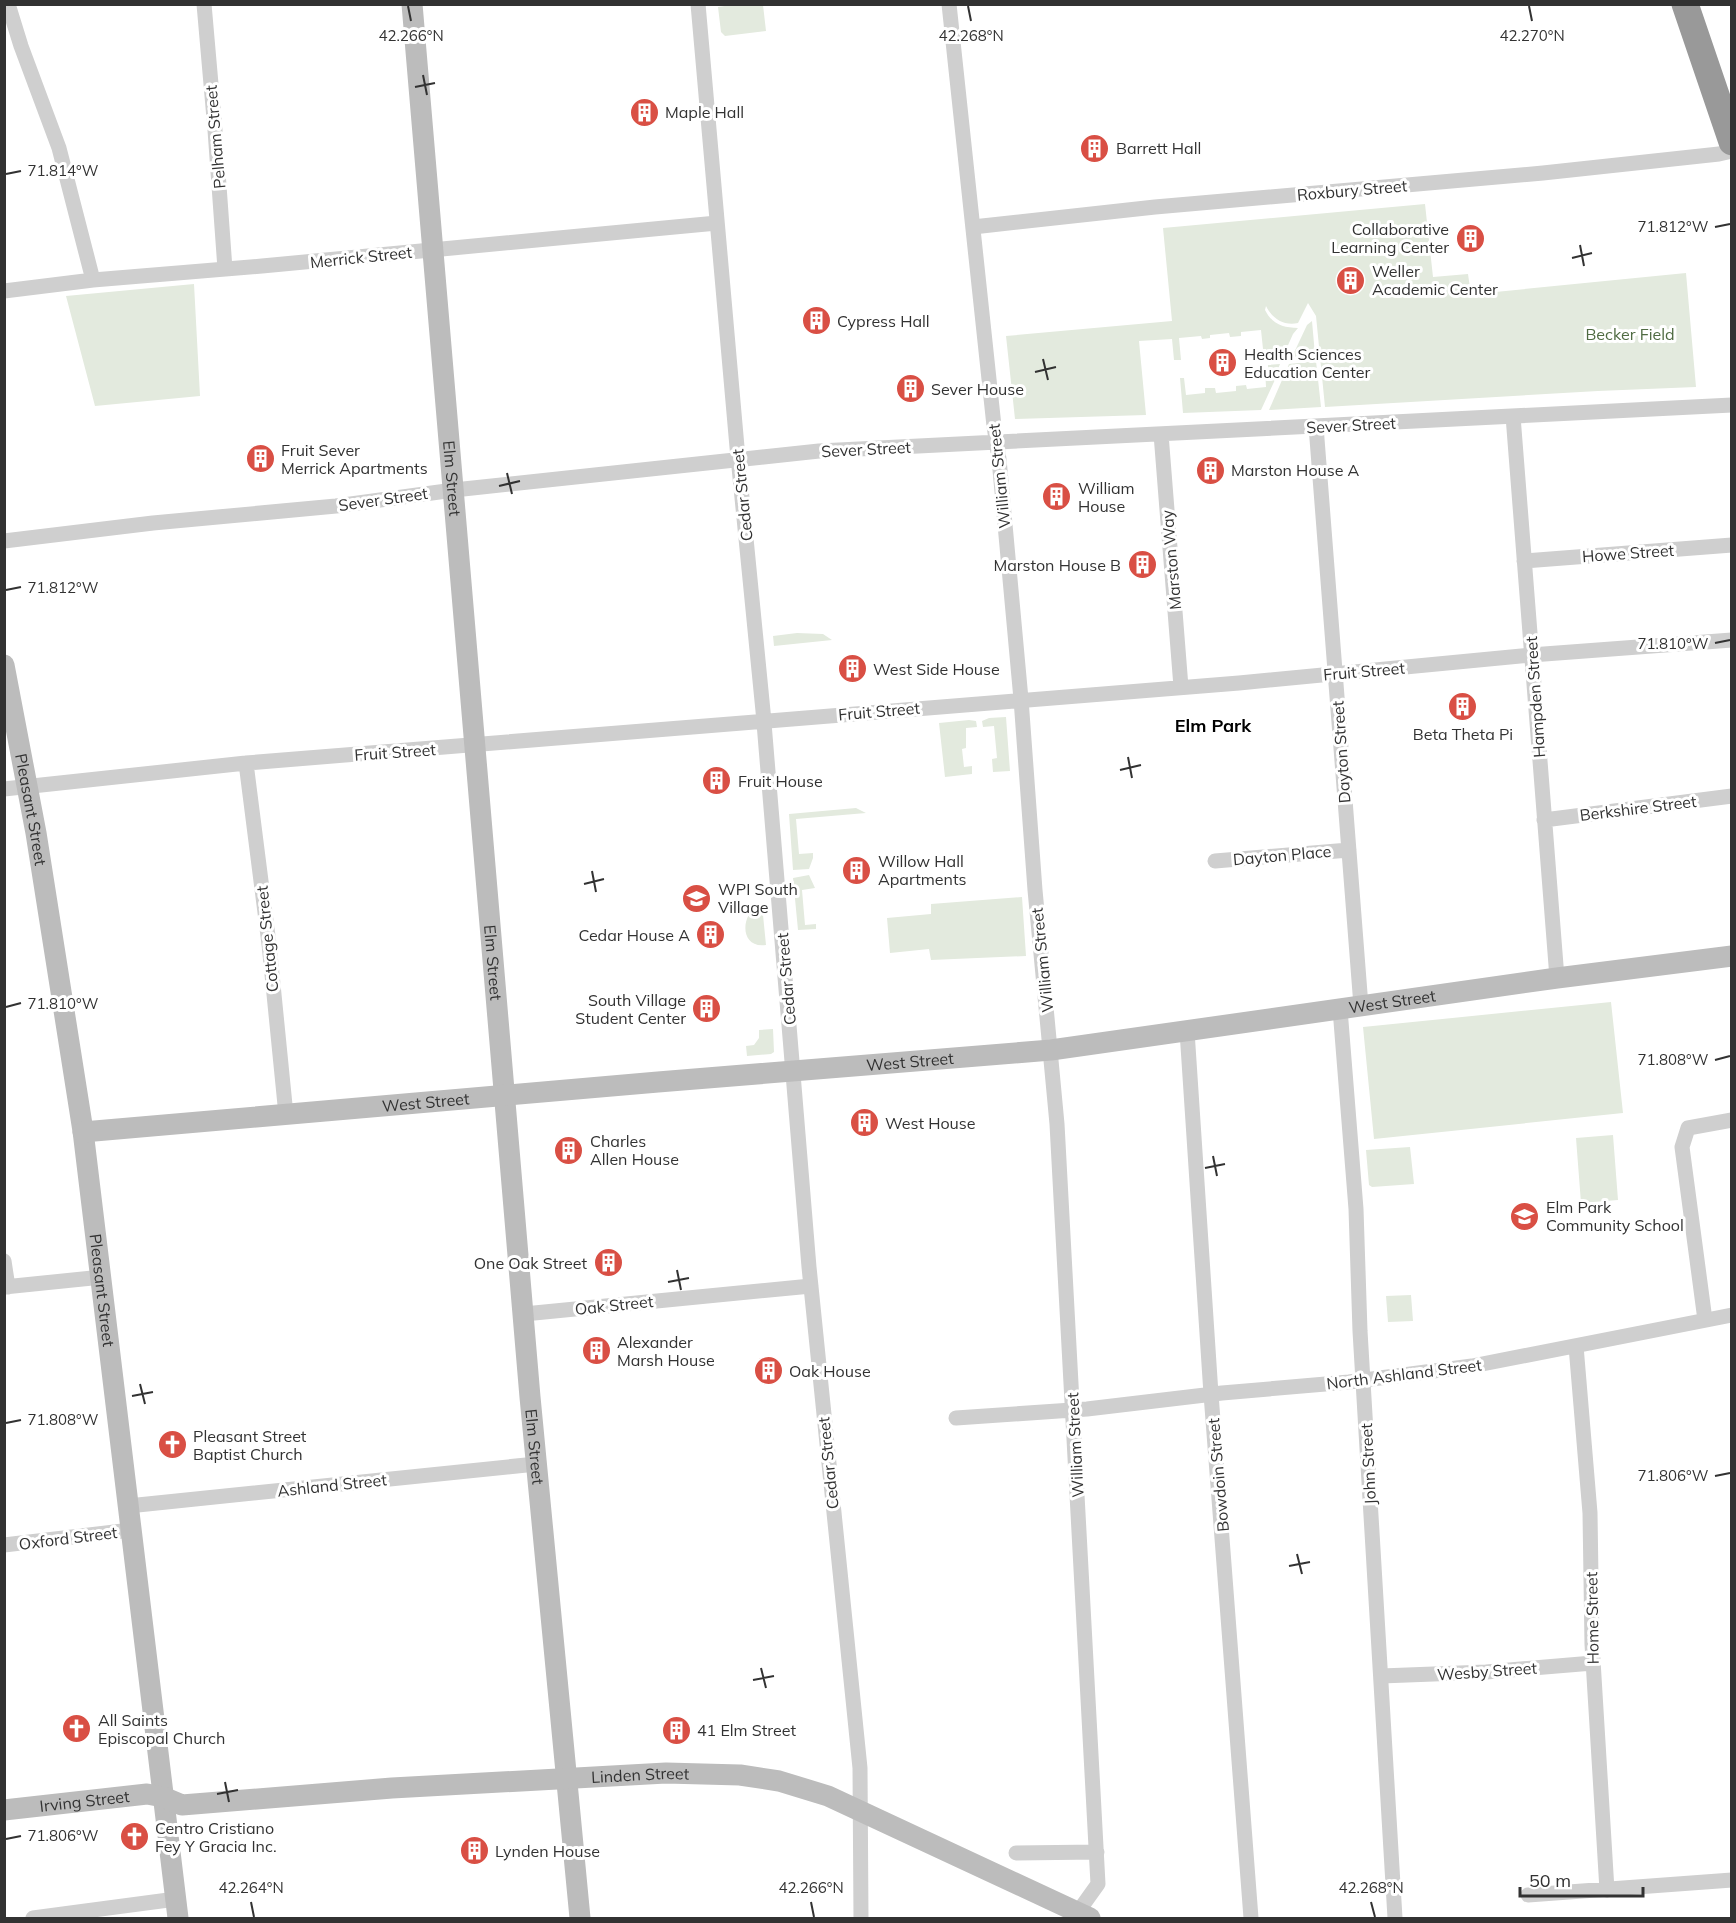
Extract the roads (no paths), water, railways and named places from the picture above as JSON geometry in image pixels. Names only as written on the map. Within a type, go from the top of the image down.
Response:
[{"type":"highway","points":[[1685,4],[1720,84],[1731,142]]},
{"type":"main road","name":"Elm Street","points":[[412,4],[536,1464],[580,1918]]},
{"type":"main road","name":"Pleasant Street","points":[[4,665],[27,786],[83,1132],[177,1909]]},
{"type":"main road","name":"West Street","points":[[83,1132],[1051,1050],[1557,978],[1731,956]]},
{"type":"main road","name":"Linden Street","points":[[163,1797],[182,1805],[392,1788],[567,1778],[666,1773],[740,1775],[795,1785],[828,1796],[1084,1915]]},
{"type":"main road","name":"Irving Street","points":[[4,1810],[147,1794],[163,1797]]},
{"type":"street","points":[[8,4],[59,148],[93,280]]},
{"type":"street","name":"Pelham Street","points":[[204,4],[225,269]]},
{"type":"street","name":"Cedar Street","points":[[698,4],[738,459],[764,721],[811,1286],[860,1768],[861,1918]]},
{"type":"street","name":"William Street","points":[[949,4],[999,459],[1057,1124],[1097,1852],[1098,1884],[1084,1915]]},
{"type":"street","name":"Roxbury Street","points":[[973,227],[1155,207],[1543,173],[1731,151]]},
{"type":"street","name":"Merrick Street","points":[[4,291],[93,280],[717,223]]},
{"type":"street","name":"Sever Street","points":[[4,541],[819,451],[1731,405]]},
{"type":"street","name":"Hampden Street","points":[[1513,416],[1557,978]]},
{"type":"street","name":"Dayton Street","points":[[1316,426],[1349,850],[1350,1008]]},
{"type":"street","name":"Marston Way","points":[[1161,434],[1181,687]]},
{"type":"street","name":"Howe Street","points":[[1524,561],[1731,544]]},
{"type":"street","name":"Fruit Street","points":[[4,789],[246,763],[475,746],[1731,639]]},
{"type":"street","name":"Cottage Street","points":[[246,763],[286,1115]]},
{"type":"street","name":"Berkshire Street","points":[[1544,820],[1731,796]]},
{"type":"street","name":"Dayton Place","points":[[1215,861],[1349,850]]},
{"type":"street","name":"John Street","points":[[1350,1008],[1363,1380],[1395,1918]]},
{"type":"street","name":"Bowdoin Street","points":[[1187,1031],[1211,1394],[1251,1918]]},
{"type":"street","points":[[1705,1320],[1682,1147],[1688,1128],[1731,1120]]},
{"type":"street","points":[[4,1261],[6,1287],[102,1277]]},
{"type":"street","name":"Oak Street","points":[[524,1314],[811,1286]]},
{"type":"street","name":"North Ashland Street","points":[[956,1418],[1074,1409],[1363,1380],[1472,1366],[1731,1315]]},
{"type":"street","name":"Home Street","points":[[1576,1346],[1590,1513],[1593,1663],[1607,1890]]},
{"type":"street","name":"Ashland Street","points":[[128,1506],[536,1464]]},
{"type":"street","name":"Oxford Street","points":[[4,1545],[131,1530]]},
{"type":"street","name":"Wesby Street","points":[[1381,1677],[1486,1672],[1593,1663]]},
{"type":"street","points":[[1016,1853],[1097,1852]]},
{"type":"street","points":[[1528,1895],[1731,1880]]},
{"type":"street","points":[[33,1918],[177,1909]]},
{"type":"place","name":"Maple Hall","points":[[644,112]]},
{"type":"place","name":"Barrett Hall","points":[[1095,148]]},
{"type":"place","name":"Collaborative Learning Center","points":[[1470,238]]},
{"type":"place","name":"Weller Academic Center","points":[[1351,280]]},
{"type":"place","name":"Cypress Hall","points":[[816,321]]},
{"type":"place","name":"Health Sciences Education Center","points":[[1223,363]]},
{"type":"place","name":"Sever House","points":[[910,389]]},
{"type":"place","name":"Fruit Sever Merrick Apartments","points":[[260,459]]},
{"type":"place","name":"Marston House A","points":[[1210,470]]},
{"type":"place","name":"William House","points":[[1057,497]]},
{"type":"place","name":"Marston House B","points":[[1142,565]]},
{"type":"place","name":"West Side House","points":[[852,669]]},
{"type":"place","name":"Beta Theta Pi","points":[[1463,706]]},
{"type":"place","name":"Fruit House","points":[[717,781]]},
{"type":"place","name":"Willow Hall Apartments","points":[[857,870]]},
{"type":"place","name":"WPI South Village","points":[[697,898]]},
{"type":"place","name":"Cedar House A","points":[[711,935]]},
{"type":"place","name":"South Village Student Center","points":[[707,1009]]},
{"type":"place","name":"West House","points":[[864,1123]]},
{"type":"place","name":"Charles Allen House","points":[[569,1150]]},
{"type":"place","name":"Elm Park Community School","points":[[1525,1216]]},
{"type":"place","name":"One Oak Street","points":[[608,1263]]},
{"type":"place","name":"Alexander Marsh House","points":[[596,1351]]},
{"type":"place","name":"Oak House","points":[[768,1371]]},
{"type":"place","name":"Pleasant Street Baptist Church","points":[[172,1445]]},
{"type":"place","name":"All Saints Episcopal Church","points":[[77,1729]]},
{"type":"place","name":"41 Elm Street","points":[[676,1730]]},
{"type":"place","name":"Centro Cristiano Fey Y Gracia Inc.","points":[[134,1837]]},
{"type":"place","name":"Lynden House","points":[[474,1851]]},
{"type":"district","name":"Elm Park","points":[[1213,725]]},
{"type":"park label","name":"Becker Field","points":[[1630,334]]}]
